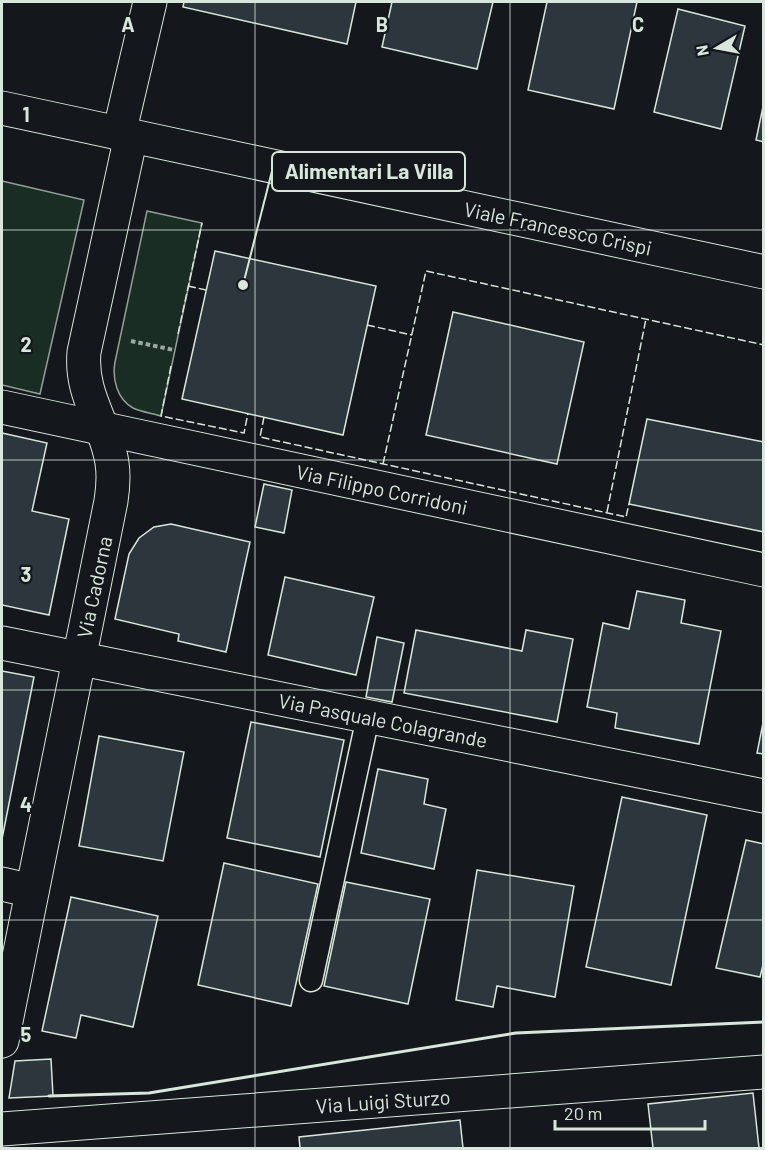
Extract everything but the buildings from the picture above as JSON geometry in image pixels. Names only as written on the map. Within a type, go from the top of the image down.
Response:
[{"type":"street","name":"Via Cadorna","points":[[2,1041],[17,887],[79,659],[111,501],[114,474],[112,462],[102,428],[87,392],[83,371],[84,352],[125,135],[136,62],[150,2]]},
{"type":"street","name":"Viale Francesco Crispi","points":[[2,108],[764,272]]},
{"type":"street","name":"Via Filippo Corridoni","points":[[2,407],[764,570]]},
{"type":"street","name":"Via Pasquale Colagrande","points":[[2,643],[764,796]]},
{"type":"street","name":"Via Luigi Sturzo","points":[[2,1129],[764,1072]]},
{"type":"lane","points":[[311,980],[368,717]]},
{"type":"green space","points":[[2,181],[84,200],[40,394],[2,385]]},
{"type":"green space","points":[[147,211],[202,223],[161,416],[136,409],[128,404],[119,394],[114,375]]},
{"type":"fence","points":[[178,334],[202,223]]},
{"type":"fence","points":[[383,464],[426,271],[764,345]]},
{"type":"fence","points":[[188,286],[206,290]]},
{"type":"fence","points":[[607,512],[646,319]]},
{"type":"fence","points":[[367,325],[412,335]]},
{"type":"fence","points":[[171,366],[161,416],[244,433],[248,413]]},
{"type":"fence","points":[[264,417],[260,437],[626,517],[629,504]]},
{"type":"wall","points":[[49,1096],[149,1093],[516,1033],[764,1022]]},
{"type":"place","name":"Alimentari La Villa","points":[[243,285]]}]
